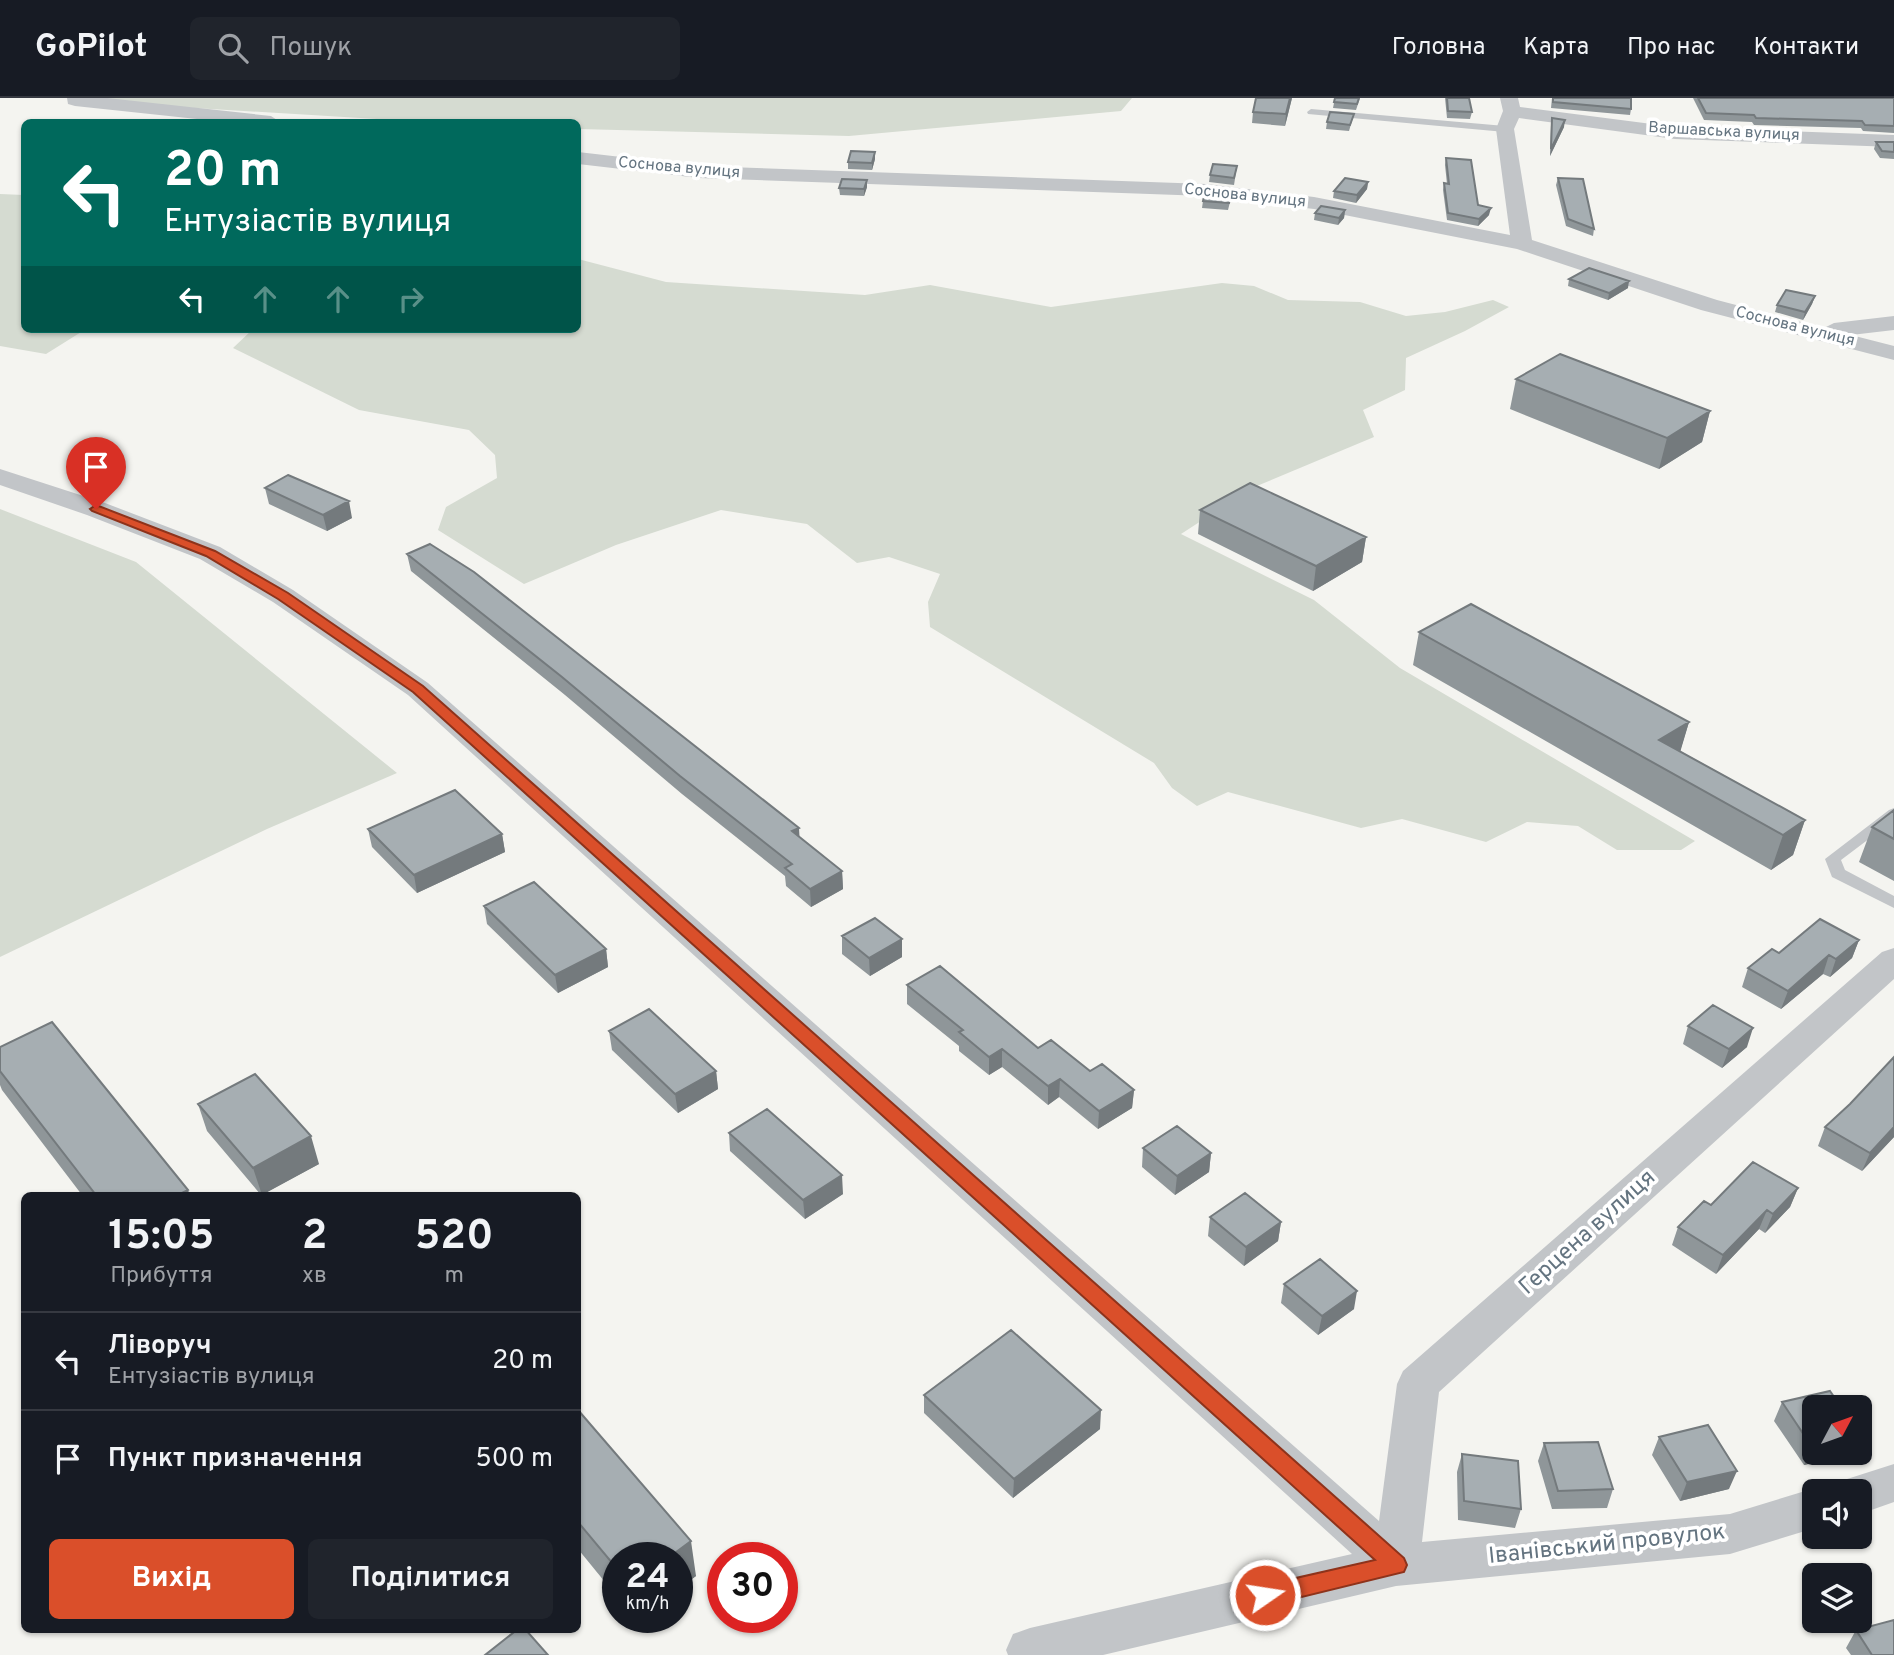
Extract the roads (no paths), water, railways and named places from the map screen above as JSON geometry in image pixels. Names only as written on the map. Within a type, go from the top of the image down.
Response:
[{"type":"street","points":[[75,100],[244,119]]},
{"type":"street","points":[[1508,113],[1522,244]]},
{"type":"street","name":"Варшавська вулиця","points":[[1508,113],[1675,133],[1878,138],[1894,141]]},
{"type":"street","name":"Соснова вулиця","points":[[581,158],[699,172],[1206,190],[1314,203],[1522,244],[1709,305],[1894,353]]},
{"type":"street","points":[[1819,332],[1894,323]]},
{"type":"street","points":[[0,477],[96,509],[210,554],[283,596],[418,689],[1396,1565]]},
{"type":"street","name":"Герцена вулиця","points":[[1396,1565],[1418,1384],[1894,960]]},
{"type":"street","points":[[1872,1490],[1894,1483]]},
{"type":"street","name":"Іванівський провулок","points":[[1029,1653],[1396,1565],[1730,1534],[1802,1512]]},
{"type":"lane","points":[[1307,99],[1311,117],[1508,113]]},
{"type":"lane","points":[[1894,813],[1833,859],[1838,873],[1894,903]]}]
